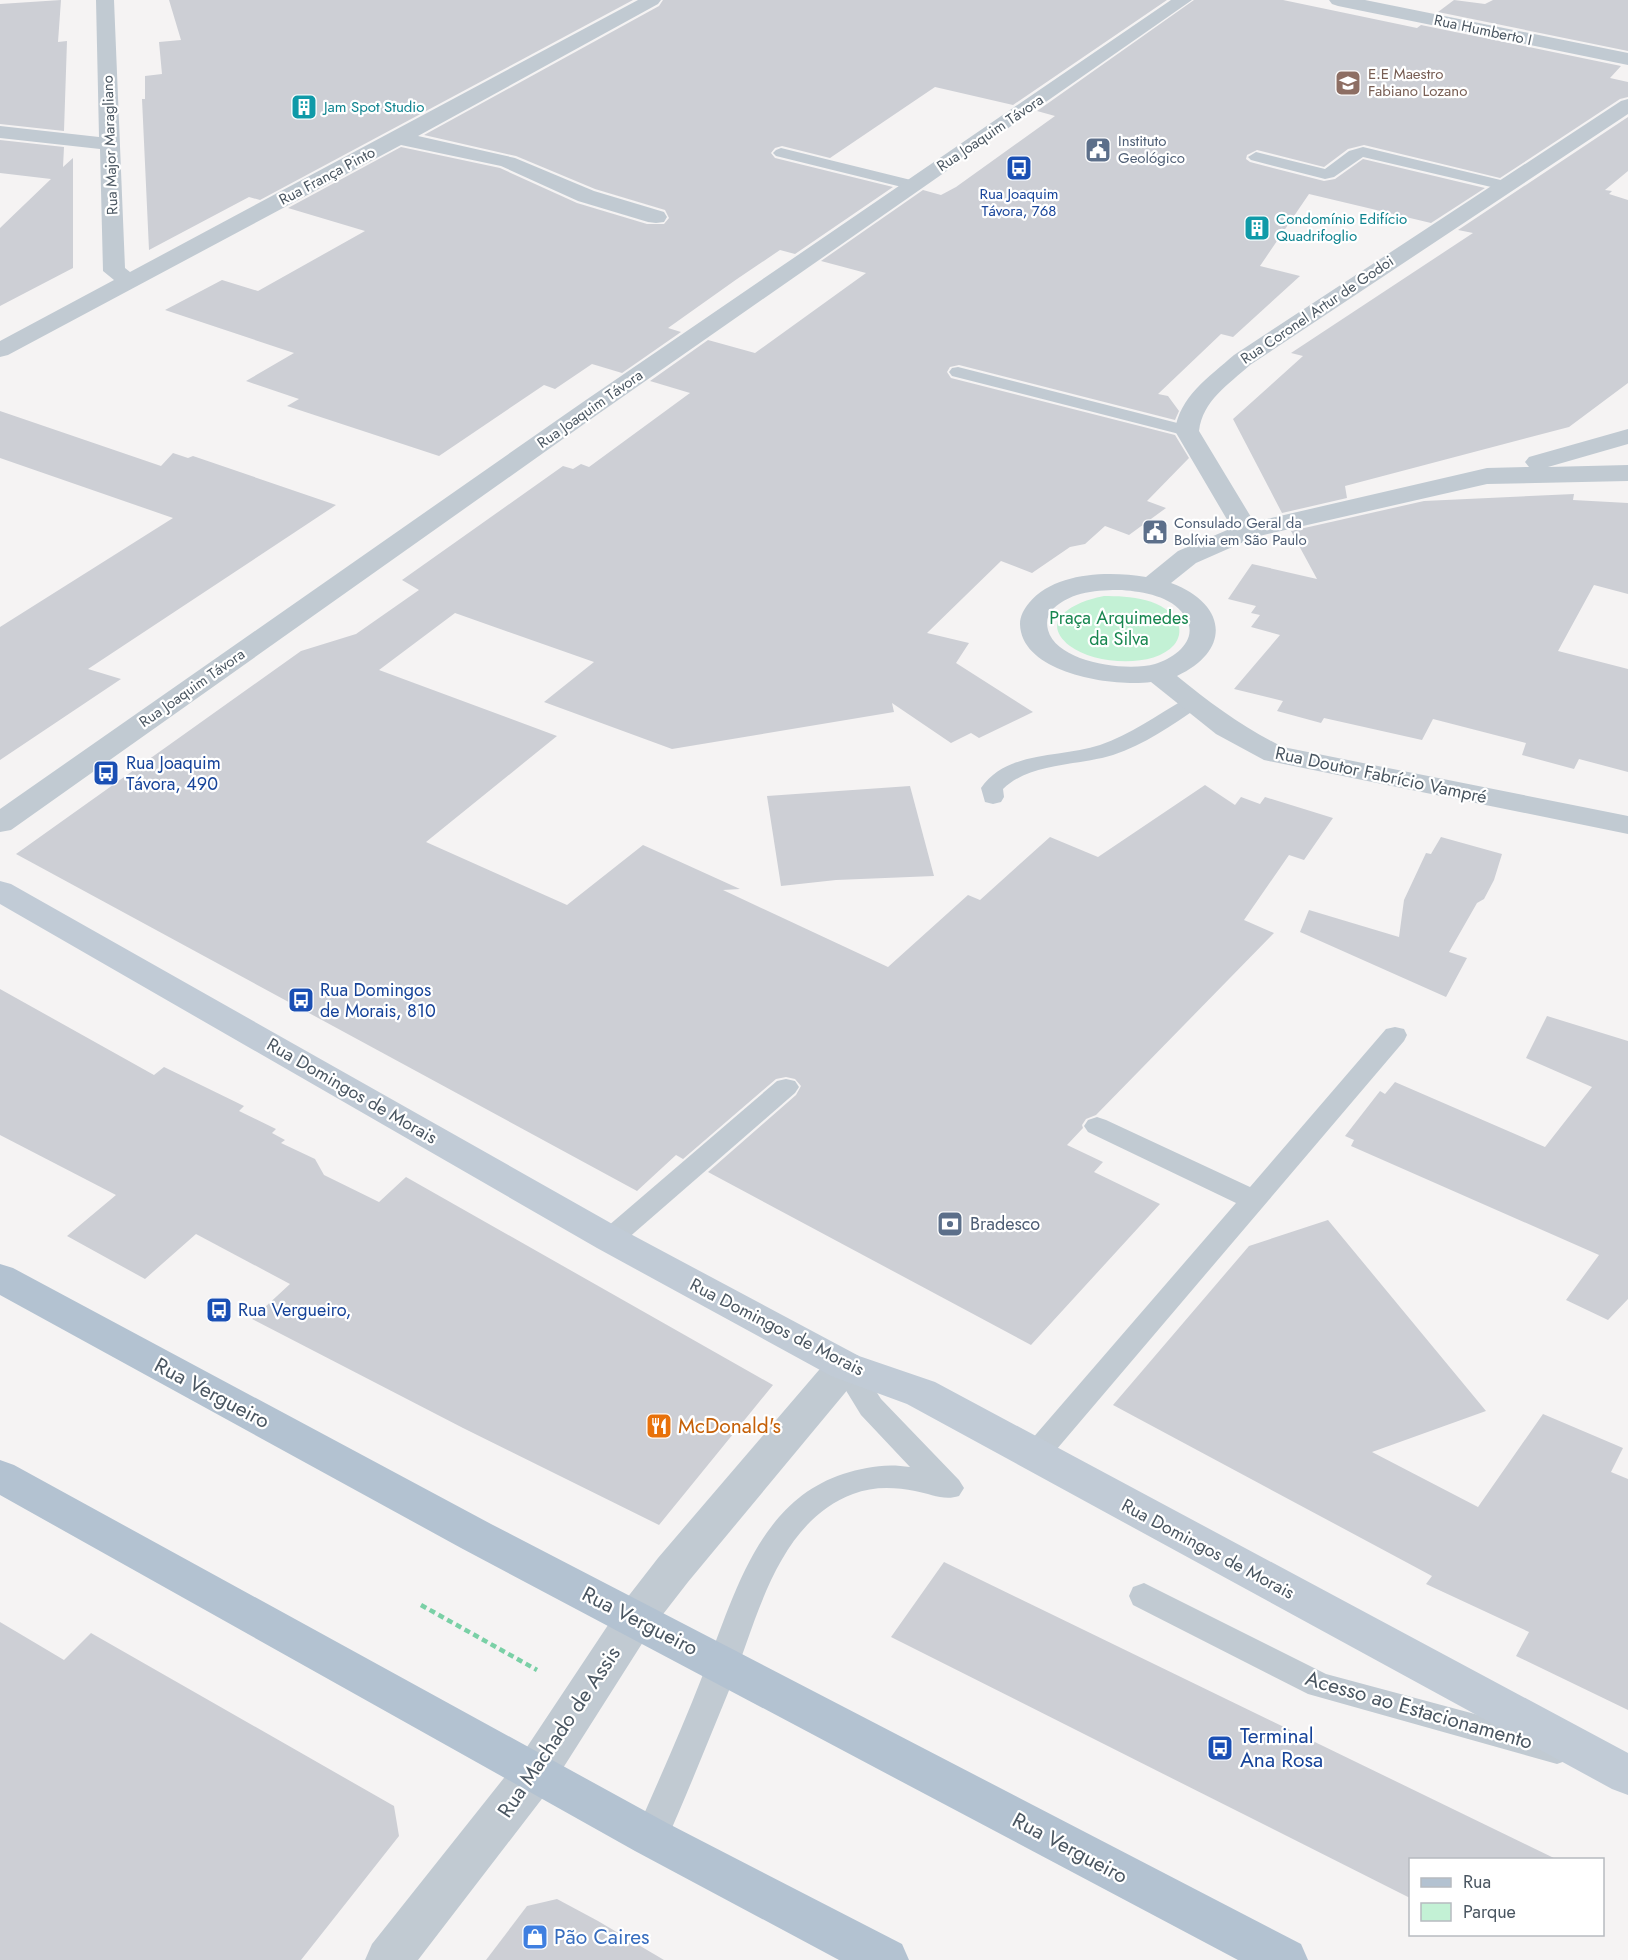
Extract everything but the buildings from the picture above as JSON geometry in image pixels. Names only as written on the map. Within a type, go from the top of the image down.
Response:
[{"type":"main road","name":"Rua Vergueiro","points":[[0,1278],[476,1536],[1284,1960]]},
{"type":"main road","points":[[0,1476],[651,1837],[885,1960]]},
{"type":"street","name":"Rua Major Maragliano","points":[[105,0],[114,271],[130,281]]},
{"type":"street","name":"Rua França Pinto","points":[[0,350],[399,138],[649,0]]},
{"type":"street","name":"Rua Joaquim Távora","points":[[0,823],[592,407],[1183,0]]},
{"type":"street","name":"Rua Humberto I","points":[[1338,0],[1628,59]]},
{"type":"street","name":"Rua Coronel Artur de Godoi","points":[[1187,431],[1189,415],[1203,394],[1228,371],[1504,185],[1628,105]]},
{"type":"street","points":[[0,132],[111,144]]},
{"type":"street","points":[[399,138],[458,149],[508,162],[586,196],[656,217]]},
{"type":"street","points":[[1187,431],[1234,514],[1247,531]]},
{"type":"street","points":[[1151,586],[1187,557],[1247,531],[1487,476],[1628,436]]},
{"type":"street","points":[[1487,476],[1628,473]]},
{"type":"street","points":[[1111,582],[1151,586],[1185,601],[1197,612],[1204,625],[1205,638],[1198,650],[1185,661],[1156,673],[1119,675],[1094,672],[1071,665],[1052,655],[1039,643],[1033,629],[1034,616],[1042,604],[1056,594],[1075,587],[1111,582]]},
{"type":"street","name":"Rua Doutor Fabrício Vampré","points":[[1156,673],[1192,703],[1244,740],[1274,754],[1628,825]]},
{"type":"street","name":"Rua Domingos de Morais","points":[[0,891],[610,1239],[845,1366],[921,1393],[1616,1769]]},
{"type":"street","name":"Rua Machado de Assis","points":[[389,1960],[535,1773],[635,1619],[673,1570],[845,1366]]},
{"type":"lane","points":[[1256,158],[1329,174],[1354,154],[1363,152],[1504,185]]},
{"type":"lane","points":[[781,153],[914,185]]},
{"type":"lane","points":[[958,372],[1187,431]]},
{"type":"lane","points":[[993,797],[992,788],[998,779],[1035,765],[1105,751],[1132,740],[1192,703]]},
{"type":"lane","points":[[1035,1455],[1395,1035]]},
{"type":"lane","points":[[610,1239],[786,1087]]},
{"type":"lane","points":[[1097,1126],[1254,1200]]},
{"type":"lane","points":[[651,1837],[723,1664],[750,1589],[773,1545],[798,1515],[830,1491],[874,1478],[913,1478],[949,1488],[871,1407],[845,1366]]},
{"type":"lane","name":"Acesso ao Estacionamento","points":[[1144,1596],[1319,1685],[1616,1769]]},
{"type":"path","points":[[421,1605],[537,1670]]},
{"type":"green space","name":"Praça Arquimedes da Silva","points":[[1104,596],[1146,600],[1165,609],[1173,615],[1179,627],[1176,643],[1164,653],[1138,661],[1093,657],[1070,646],[1060,636],[1057,627],[1059,619],[1074,606]]},
{"type":"place","name":"E.E Maestro Fabiano Lozano","points":[[1348,83]]},
{"type":"place","name":"Jam Spot Studio","points":[[304,107]]},
{"type":"place","name":"Instituto Geológico","points":[[1098,150]]},
{"type":"place","name":"Rua Joaquim Távora, 768","points":[[1019,168]]},
{"type":"place","name":"Condomínio Edifício Quadrifoglio","points":[[1257,228]]},
{"type":"place","name":"Consulado Geral da Bolívia em São Paulo","points":[[1155,532]]},
{"type":"place","name":"Rua Joaquim Távora, 490","points":[[106,773]]},
{"type":"place","name":"Rua Domingos de Morais, 810","points":[[301,1000]]},
{"type":"place","name":"Bradesco","points":[[950,1224]]},
{"type":"place","name":"Rua Vergueiro,","points":[[219,1310]]},
{"type":"place","name":"McDonald's","points":[[659,1426]]},
{"type":"place","name":"Terminal Ana Rosa","points":[[1220,1748]]},
{"type":"place","name":"Pão Caires","points":[[535,1937]]}]
